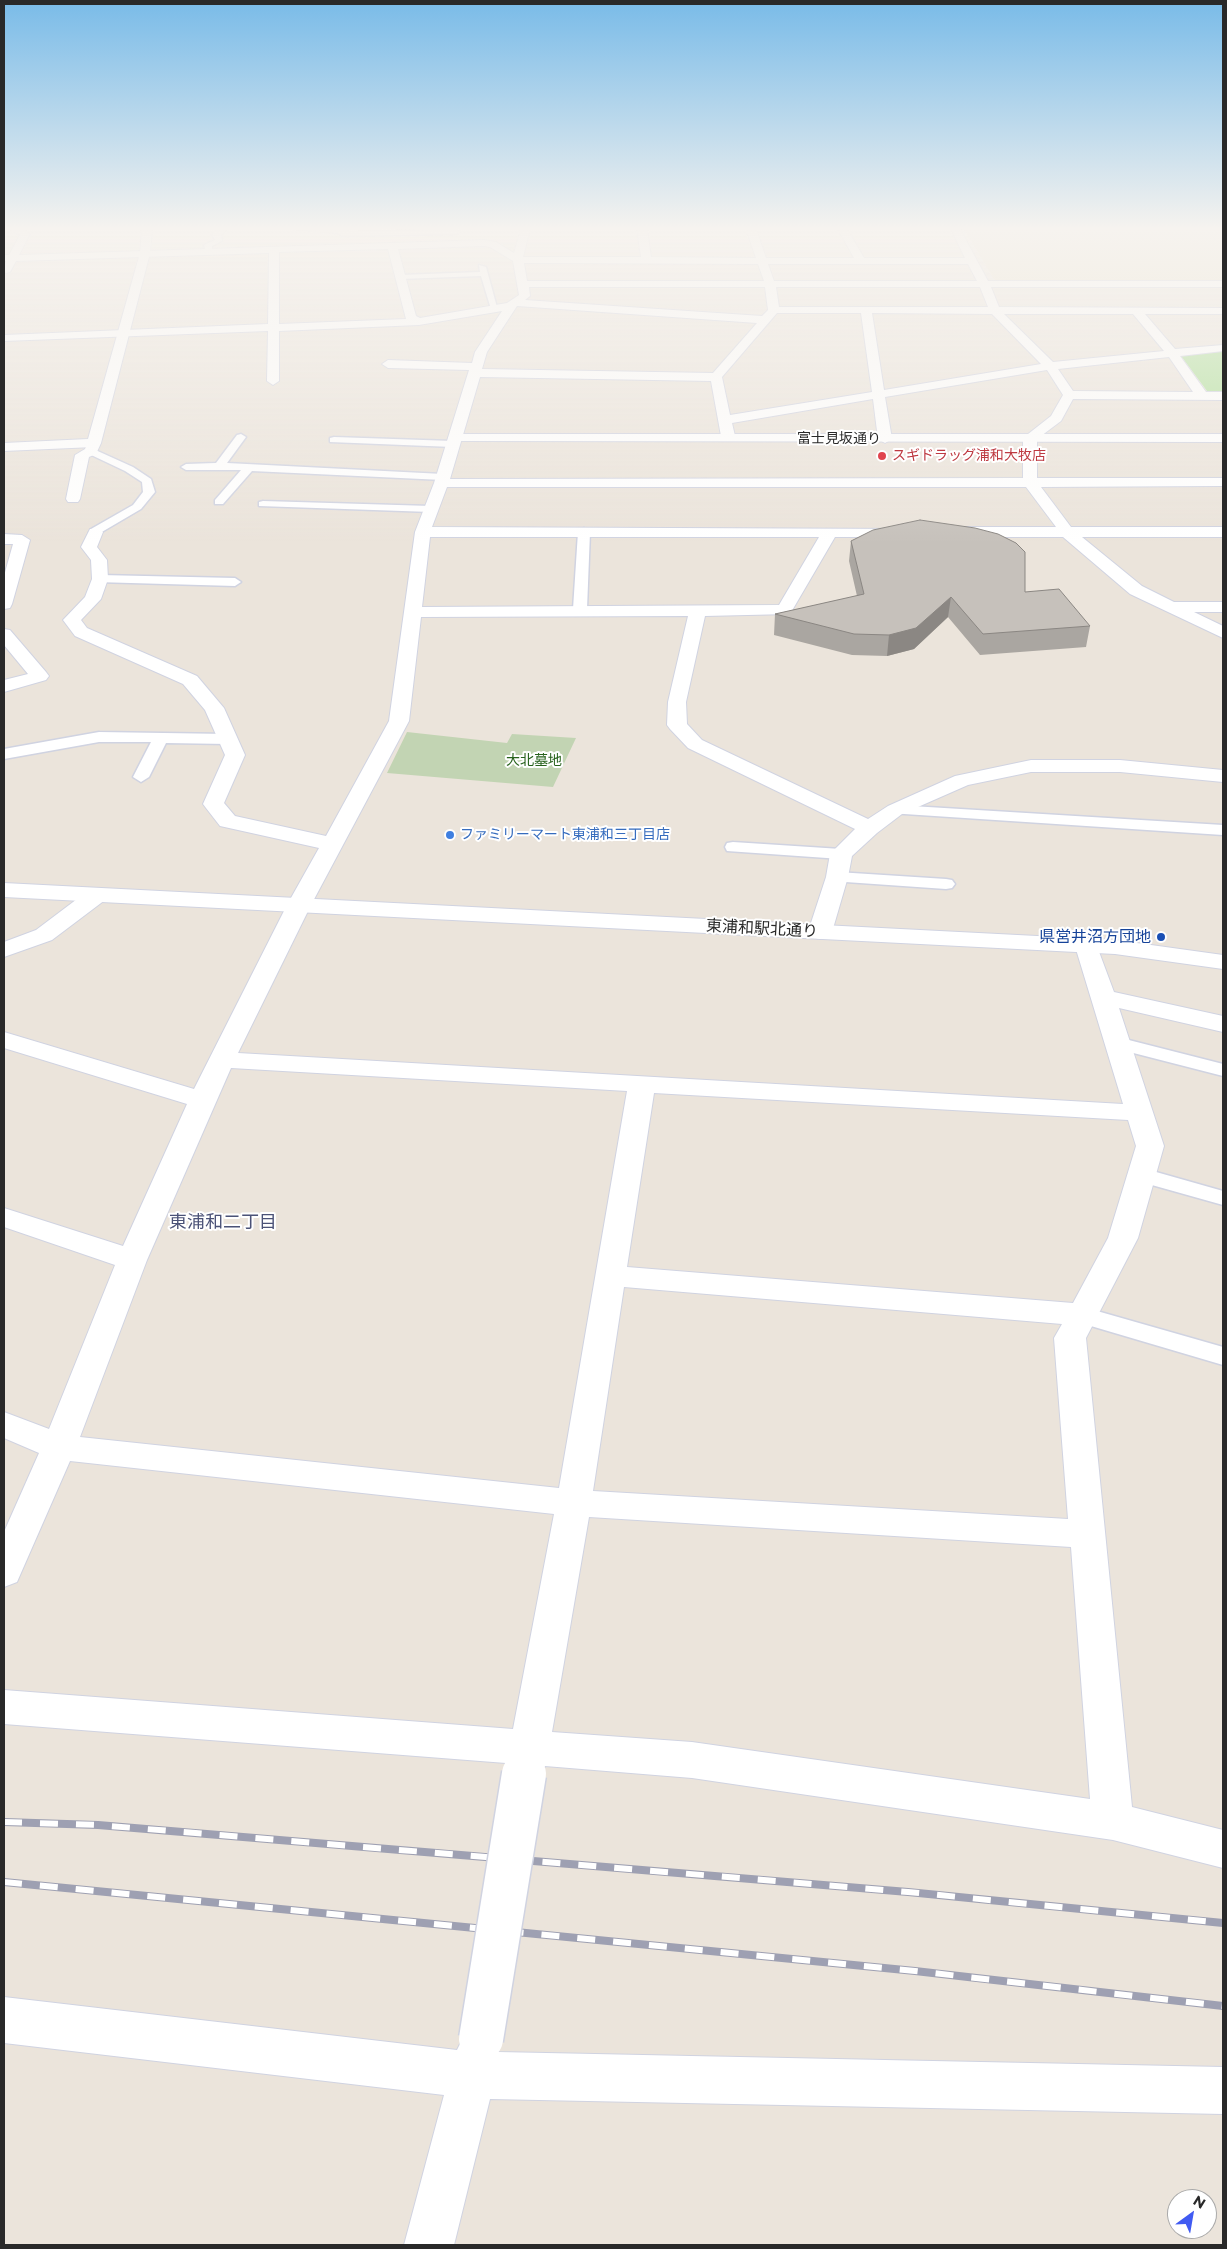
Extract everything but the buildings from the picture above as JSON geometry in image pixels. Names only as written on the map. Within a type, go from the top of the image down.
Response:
[{"type":"street","points":[[4,338],[123,334],[92,447],[82,455],[73,499]]},
{"type":"street","points":[[272,334],[273,382]]},
{"type":"street","points":[[4,1572],[59,1447],[132,1260],[202,1100],[299,905],[399,721],[422,532],[442,480],[481,352],[493,334]]},
{"type":"street","points":[[716,377],[754,334]]},
{"type":"street","points":[[870,334],[885,439]]},
{"type":"street","points":[[1018,334],[1050,366],[1069,395]]},
{"type":"street","points":[[1156,334],[1172,353],[1202,396]]},
{"type":"street","points":[[725,420],[1050,366],[1223,348]]},
{"type":"street","points":[[388,364],[476,370],[716,377]]},
{"type":"street","points":[[716,377],[729,439]]},
{"type":"street","points":[[1069,395],[1223,396]]},
{"type":"street","points":[[1069,395],[1056,418],[1030,438],[1030,482],[1067,532],[1136,590],[1223,633]]},
{"type":"street","name":"富士見坂通り","points":[[454,441],[1223,438]]},
{"type":"street","points":[[4,447],[92,447]]},
{"type":"street","points":[[442,480],[1223,482]]},
{"type":"street","points":[[96,532],[89,548],[99,560],[100,579],[93,599],[72,620],[81,632],[190,680],[214,708],[236,755],[214,804],[228,821],[333,844]]},
{"type":"street","points":[[422,532],[919,532]]},
{"type":"street","points":[[412,612],[784,610],[830,532]]},
{"type":"street","points":[[939,532],[1223,532]]},
{"type":"street","points":[[4,539],[22,540],[9,568],[4,604]]},
{"type":"street","points":[[1170,607],[1223,607]]},
{"type":"street","points":[[698,610],[676,702],[677,726],[695,744],[869,828]]},
{"type":"street","points":[[4,634],[40,676],[4,686]]},
{"type":"street","points":[[820,932],[837,877],[841,854],[869,828],[895,810],[962,780],[1030,766],[1120,766],[1223,776]]},
{"type":"street","name":"東浦和駅北通り","points":[[4,890],[1115,947],[1223,962]]},
{"type":"street","points":[[4,950],[44,935],[97,895]]},
{"type":"street","points":[[1087,946],[1150,1146],[1123,1238],[1070,1338],[1113,1821]]},
{"type":"street","points":[[1103,997],[1223,1024]]},
{"type":"street","points":[[4,1040],[202,1100]]},
{"type":"street","points":[[221,1060],[1140,1113]]},
{"type":"street","points":[[429,2245],[477,2057],[527,1761],[574,1502],[642,1083]]},
{"type":"street","points":[[4,1218],[132,1260]]},
{"type":"street","points":[[611,1276],[1083,1315]]},
{"type":"street","points":[[4,1424],[59,1447],[574,1502],[1088,1534]]},
{"type":"street","points":[[4,1707],[527,1761],[692,1760],[1113,1821],[1223,1849]]},
{"type":"street","points":[[4,2020],[477,2057],[1223,2091]]},
{"type":"lane","points":[[219,466],[241,437]]},
{"type":"lane","points":[[334,440],[454,441]]},
{"type":"lane","points":[[92,447],[147,482],[149,492],[137,507],[96,532]]},
{"type":"lane","points":[[186,467],[219,466],[442,480]]},
{"type":"lane","points":[[219,502],[249,468]]},
{"type":"lane","points":[[263,504],[431,509]]},
{"type":"lane","points":[[580,610],[584,532]]},
{"type":"lane","points":[[100,579],[235,582]]},
{"type":"lane","points":[[4,754],[99,736],[228,739]]},
{"type":"lane","points":[[141,777],[160,738]]},
{"type":"lane","points":[[895,810],[1223,830]]},
{"type":"lane","points":[[733,847],[841,854]]},
{"type":"lane","points":[[837,877],[946,884]]},
{"type":"lane","points":[[1117,1043],[1223,1070]]},
{"type":"lane","points":[[1142,1175],[1223,1198]]},
{"type":"lane","points":[[1083,1315],[1223,1356]]},
{"type":"green space","points":[[1223,351],[1223,393],[1207,391],[1181,356]]},
{"type":"green space","name":"大北墓地","points":[[407,732],[507,743],[512,734],[576,738],[553,787],[387,773]]},
{"type":"railway","points":[[4,1822],[98,1825],[908,1892],[1223,1923]]},
{"type":"railway","points":[[4,1882],[915,1971],[1223,2006]]},
{"type":"place","name":"スギドラッグ浦和大牧店","points":[[882,456]]},
{"type":"place","name":"ファミリーマート東浦和三丁目店","points":[[450,835]]},
{"type":"place","name":"県営井沼方団地","points":[[1161,937]]},
{"type":"district","name":"東浦和二丁目","points":[[223,1223]]}]
